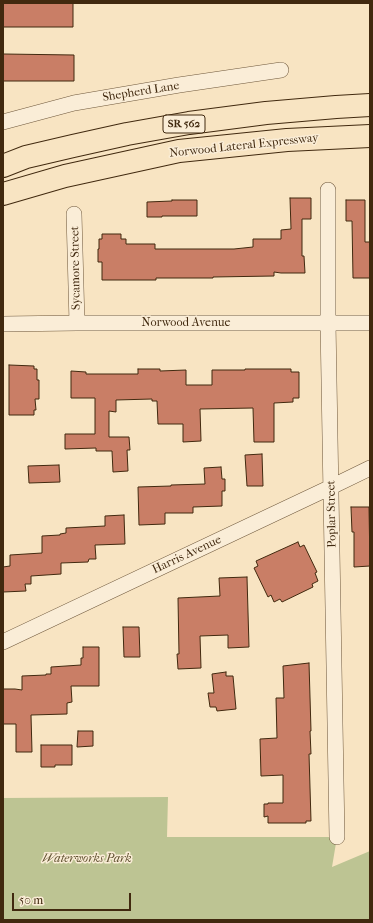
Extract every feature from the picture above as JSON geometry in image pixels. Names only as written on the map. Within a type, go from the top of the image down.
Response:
[{"type":"highway","name":"SR 562","points":[[3,166],[26,157],[73,146],[127,134],[189,123],[266,113],[370,105]]},
{"type":"highway","name":"Norwood Lateral Expressway","points":[[3,194],[65,176],[179,150],[287,140],[370,136]]},
{"type":"street","name":"Shepherd Lane","points":[[3,122],[74,103],[179,85],[282,70]]},
{"type":"street","name":"Poplar Street","points":[[328,190],[328,323],[338,837]]},
{"type":"street","name":"Sycamore Street","points":[[74,214],[77,323]]},
{"type":"street","name":"Norwood Avenue","points":[[3,324],[370,323]]},
{"type":"street","name":"Harris Avenue","points":[[3,642],[331,488],[370,468]]},
{"type":"green space","name":"Waterworks Park","points":[[168,797],[167,837],[337,837],[332,867],[370,851],[370,920],[3,920],[3,798]]},
{"type":"building","points":[[3,3],[73,3],[73,27],[3,27]]},
{"type":"building","points":[[3,54],[74,55],[74,81],[3,81]]},
{"type":"building","points":[[290,198],[311,198],[311,219],[302,219],[302,256],[304,256],[305,273],[274,272],[274,276],[156,278],[156,280],[102,280],[102,262],[98,262],[98,249],[99,239],[102,239],[102,234],[121,234],[121,239],[126,239],[126,244],[155,244],[155,249],[234,249],[253,247],[253,239],[281,239],[281,230],[291,229]]},
{"type":"building","points":[[197,200],[197,216],[147,217],[147,202]]},
{"type":"building","points":[[346,200],[365,200],[365,242],[370,242],[370,278],[353,278],[352,221],[346,221]]},
{"type":"building","points":[[9,365],[34,366],[34,369],[37,369],[37,380],[39,380],[39,399],[35,399],[36,410],[34,410],[34,415],[9,415]]},
{"type":"building","points":[[138,369],[160,369],[160,371],[186,370],[186,385],[212,385],[212,370],[291,369],[291,372],[299,372],[299,398],[293,398],[293,402],[274,403],[274,442],[254,442],[253,408],[200,409],[201,441],[183,442],[183,424],[158,424],[157,401],[152,401],[152,399],[116,400],[116,412],[109,411],[109,437],[129,437],[130,450],[127,450],[128,471],[113,472],[112,451],[96,451],[96,448],[65,449],[65,434],[95,434],[95,398],[71,398],[71,371],[86,372],[86,374],[138,374]]},
{"type":"building","points":[[262,454],[263,486],[247,486],[245,455]]},
{"type":"building","points":[[59,465],[60,482],[29,483],[28,466]]},
{"type":"building","points":[[221,467],[222,479],[225,479],[225,491],[222,491],[222,506],[193,507],[193,513],[165,513],[165,524],[139,525],[138,487],[205,484],[204,468]]},
{"type":"building","points":[[351,507],[369,507],[370,566],[354,567],[354,532],[352,532]]},
{"type":"building","points":[[124,515],[125,544],[95,545],[96,559],[89,559],[88,562],[61,563],[61,574],[31,576],[31,584],[25,584],[26,591],[3,592],[3,567],[10,566],[10,555],[42,553],[42,536],[60,535],[66,533],[66,528],[105,526],[105,516]]},
{"type":"building","points":[[298,542],[300,547],[304,545],[317,572],[315,573],[318,581],[312,584],[313,587],[282,602],[280,599],[274,602],[271,595],[268,597],[254,568],[258,566],[256,561]]},
{"type":"building","points":[[247,577],[249,647],[228,648],[228,635],[200,636],[201,668],[178,669],[178,598],[220,596],[219,578]]},
{"type":"building","points":[[123,627],[139,627],[140,657],[124,657]]},
{"type":"building","points":[[83,647],[99,647],[99,686],[71,686],[72,702],[67,703],[67,714],[31,715],[32,752],[16,752],[16,724],[3,724],[3,689],[22,690],[22,676],[51,674],[51,667],[81,665],[81,658],[83,658]]},
{"type":"building","points":[[309,663],[311,821],[306,821],[306,823],[268,823],[268,816],[264,817],[264,804],[283,803],[283,775],[261,776],[260,739],[277,738],[276,698],[284,698],[283,666]]},
{"type":"building","points":[[226,672],[226,676],[233,676],[236,709],[217,711],[216,707],[210,707],[208,693],[214,693],[212,674]]},
{"type":"building","points":[[78,731],[93,731],[93,746],[77,747]]},
{"type":"building","points":[[41,745],[72,745],[72,765],[41,767]]}]
